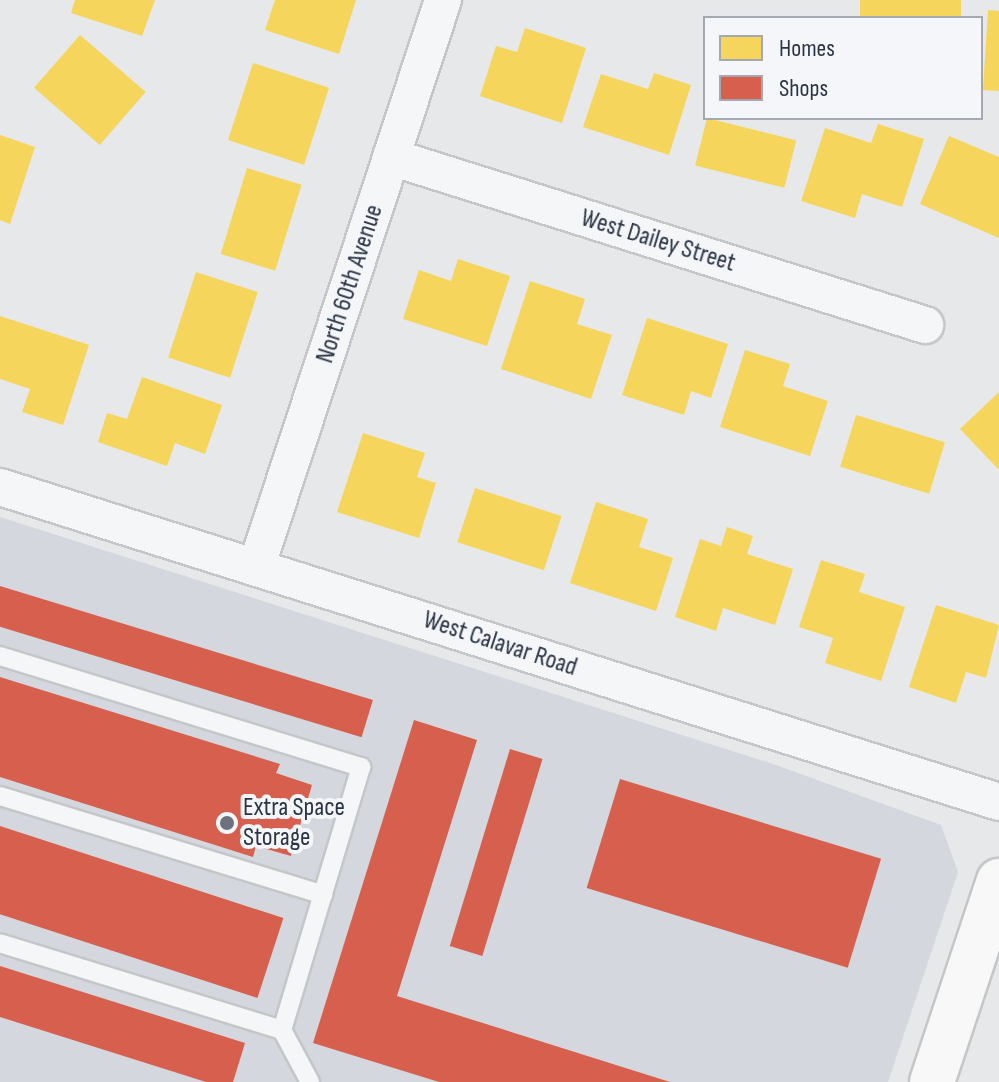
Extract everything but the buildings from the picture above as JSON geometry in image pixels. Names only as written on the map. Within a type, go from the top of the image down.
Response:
[{"type":"main road","points":[[932,1082],[999,881]]},
{"type":"street","name":"North 60th Avenue","points":[[256,568],[443,0]]},
{"type":"street","name":"West Dailey Street","points":[[391,157],[925,325]]},
{"type":"street","name":"West Calavar Road","points":[[0,487],[999,802]]},
{"type":"lane","points":[[0,656],[361,767],[282,1030]]},
{"type":"lane","points":[[0,796],[323,895]]},
{"type":"lane","points":[[0,943],[282,1030],[310,1082]]},
{"type":"shaded area","points":[[0,517],[776,765],[941,825],[958,872],[888,1082],[0,1082]]},
{"type":"place","name":"Extra Space Storage","points":[[227,823]]}]
